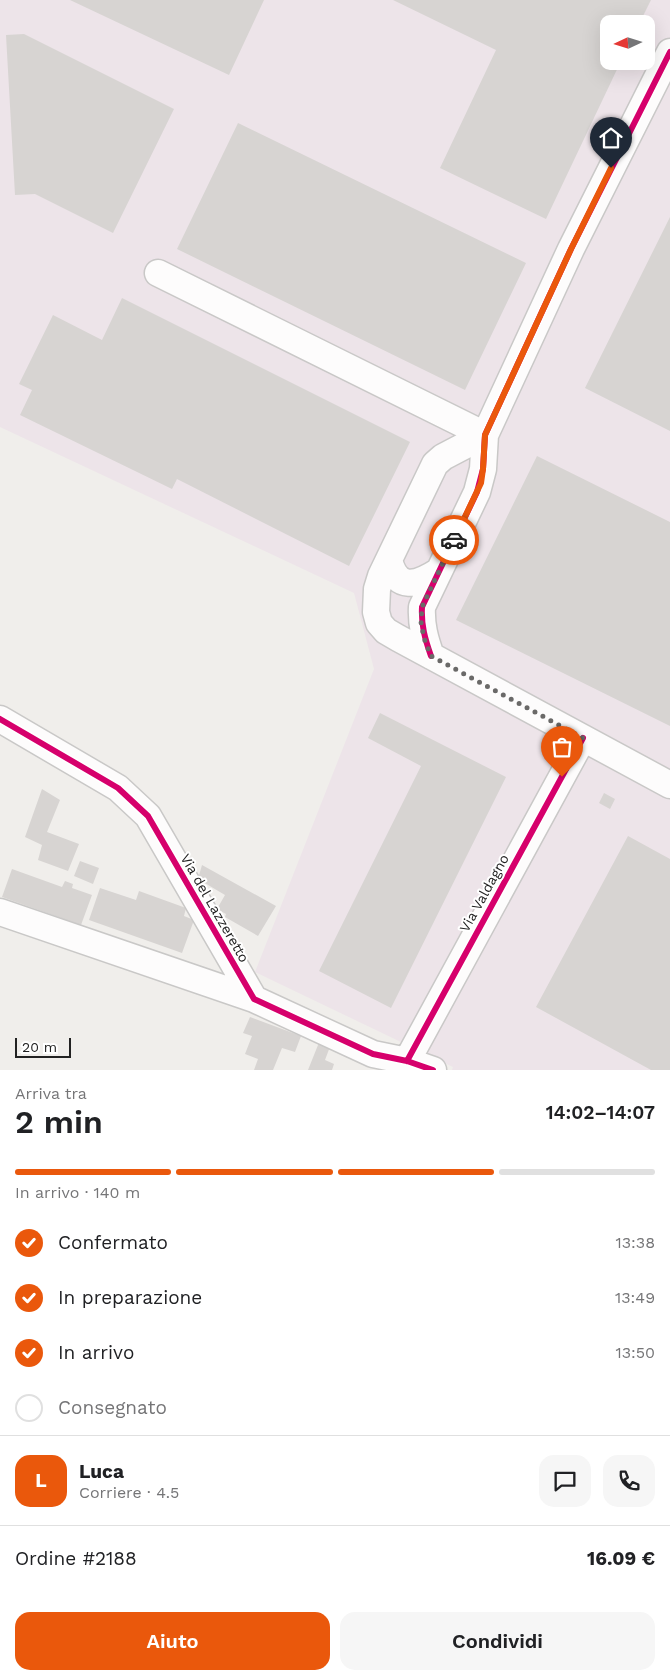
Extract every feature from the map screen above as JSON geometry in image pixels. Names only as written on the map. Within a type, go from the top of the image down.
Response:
[{"type":"street","points":[[431,656],[424,638],[421,622],[422,607],[481,483],[485,435],[571,249],[670,52]]},
{"type":"street","points":[[158,273],[485,435]]},
{"type":"street","points":[[485,435],[443,457],[435,464],[377,588],[376,612],[379,623],[386,631],[670,785]]},
{"type":"street","points":[[389,560],[391,569],[397,578],[408,583],[417,583],[439,571]]},
{"type":"street","name":"Via del Lazzeretto","points":[[0,719],[118,788],[148,816],[254,999]]},
{"type":"street","name":"Via Valdagno","points":[[407,1061],[583,738]]},
{"type":"street","points":[[0,912],[254,999],[374,1054],[407,1061],[433,1070]]},
{"type":"shaded area","points":[[0,0],[670,0],[670,1070],[452,1070],[453,1067],[255,972],[374,669],[354,593],[0,427]]},
{"type":"building","points":[[70,0],[264,0],[229,75]]},
{"type":"building","points":[[393,0],[651,0],[644,15],[600,15],[600,70],[617,70],[546,219],[440,168],[496,50]]},
{"type":"building","points":[[24,34],[174,109],[113,233],[35,194],[15,195],[6,35]]},
{"type":"building","points":[[238,123],[526,263],[465,390],[177,249]]},
{"type":"building","points":[[670,217],[670,431],[585,388]]},
{"type":"building","points":[[122,298],[410,442],[349,566],[177,479],[172,489],[20,415],[32,390],[19,384],[53,315],[102,340]]},
{"type":"building","points":[[537,456],[670,522],[670,726],[456,620]]},
{"type":"building","points":[[380,713],[506,777],[391,1008],[319,971],[421,766],[368,738]]},
{"type":"building","points":[[42,789],[60,800],[47,832],[79,844],[68,871],[38,860],[42,845],[25,837]]},
{"type":"building","points":[[604,793],[615,799],[610,809],[599,803]]},
{"type":"building","points":[[628,836],[670,859],[670,1070],[651,1070],[536,1007]]},
{"type":"building","points":[[80,861],[99,868],[93,884],[74,876]]},
{"type":"building","points":[[202,865],[276,906],[258,936],[225,917],[226,914],[217,909],[225,895],[198,879]]},
{"type":"building","points":[[12,869],[62,887],[65,881],[73,884],[72,888],[92,895],[81,925],[2,897]]},
{"type":"building","points":[[100,888],[136,900],[139,891],[186,908],[184,916],[194,920],[182,953],[89,920]]},
{"type":"building","points":[[250,1017],[301,1036],[295,1052],[282,1048],[273,1070],[254,1070],[258,1059],[245,1054],[252,1036],[243,1033]]},
{"type":"building","points":[[320,1040],[331,1044],[325,1060],[334,1064],[332,1070],[308,1070]]},
{"type":"cycle path","points":[[431,656],[424,632],[422,607],[477,492],[483,469],[485,435],[571,249],[670,52]]},
{"type":"cycle path","points":[[0,719],[118,788],[148,816],[254,999],[373,1054],[407,1061],[433,1070]]},
{"type":"cycle path","points":[[407,1061],[583,738]]},
{"type":"way so far","points":[[454,540],[422,607],[421,622],[424,638],[431,656],[583,738],[562,777]]},
{"type":"route","points":[[454,540],[481,483],[485,435],[571,249],[611,168]]}]
